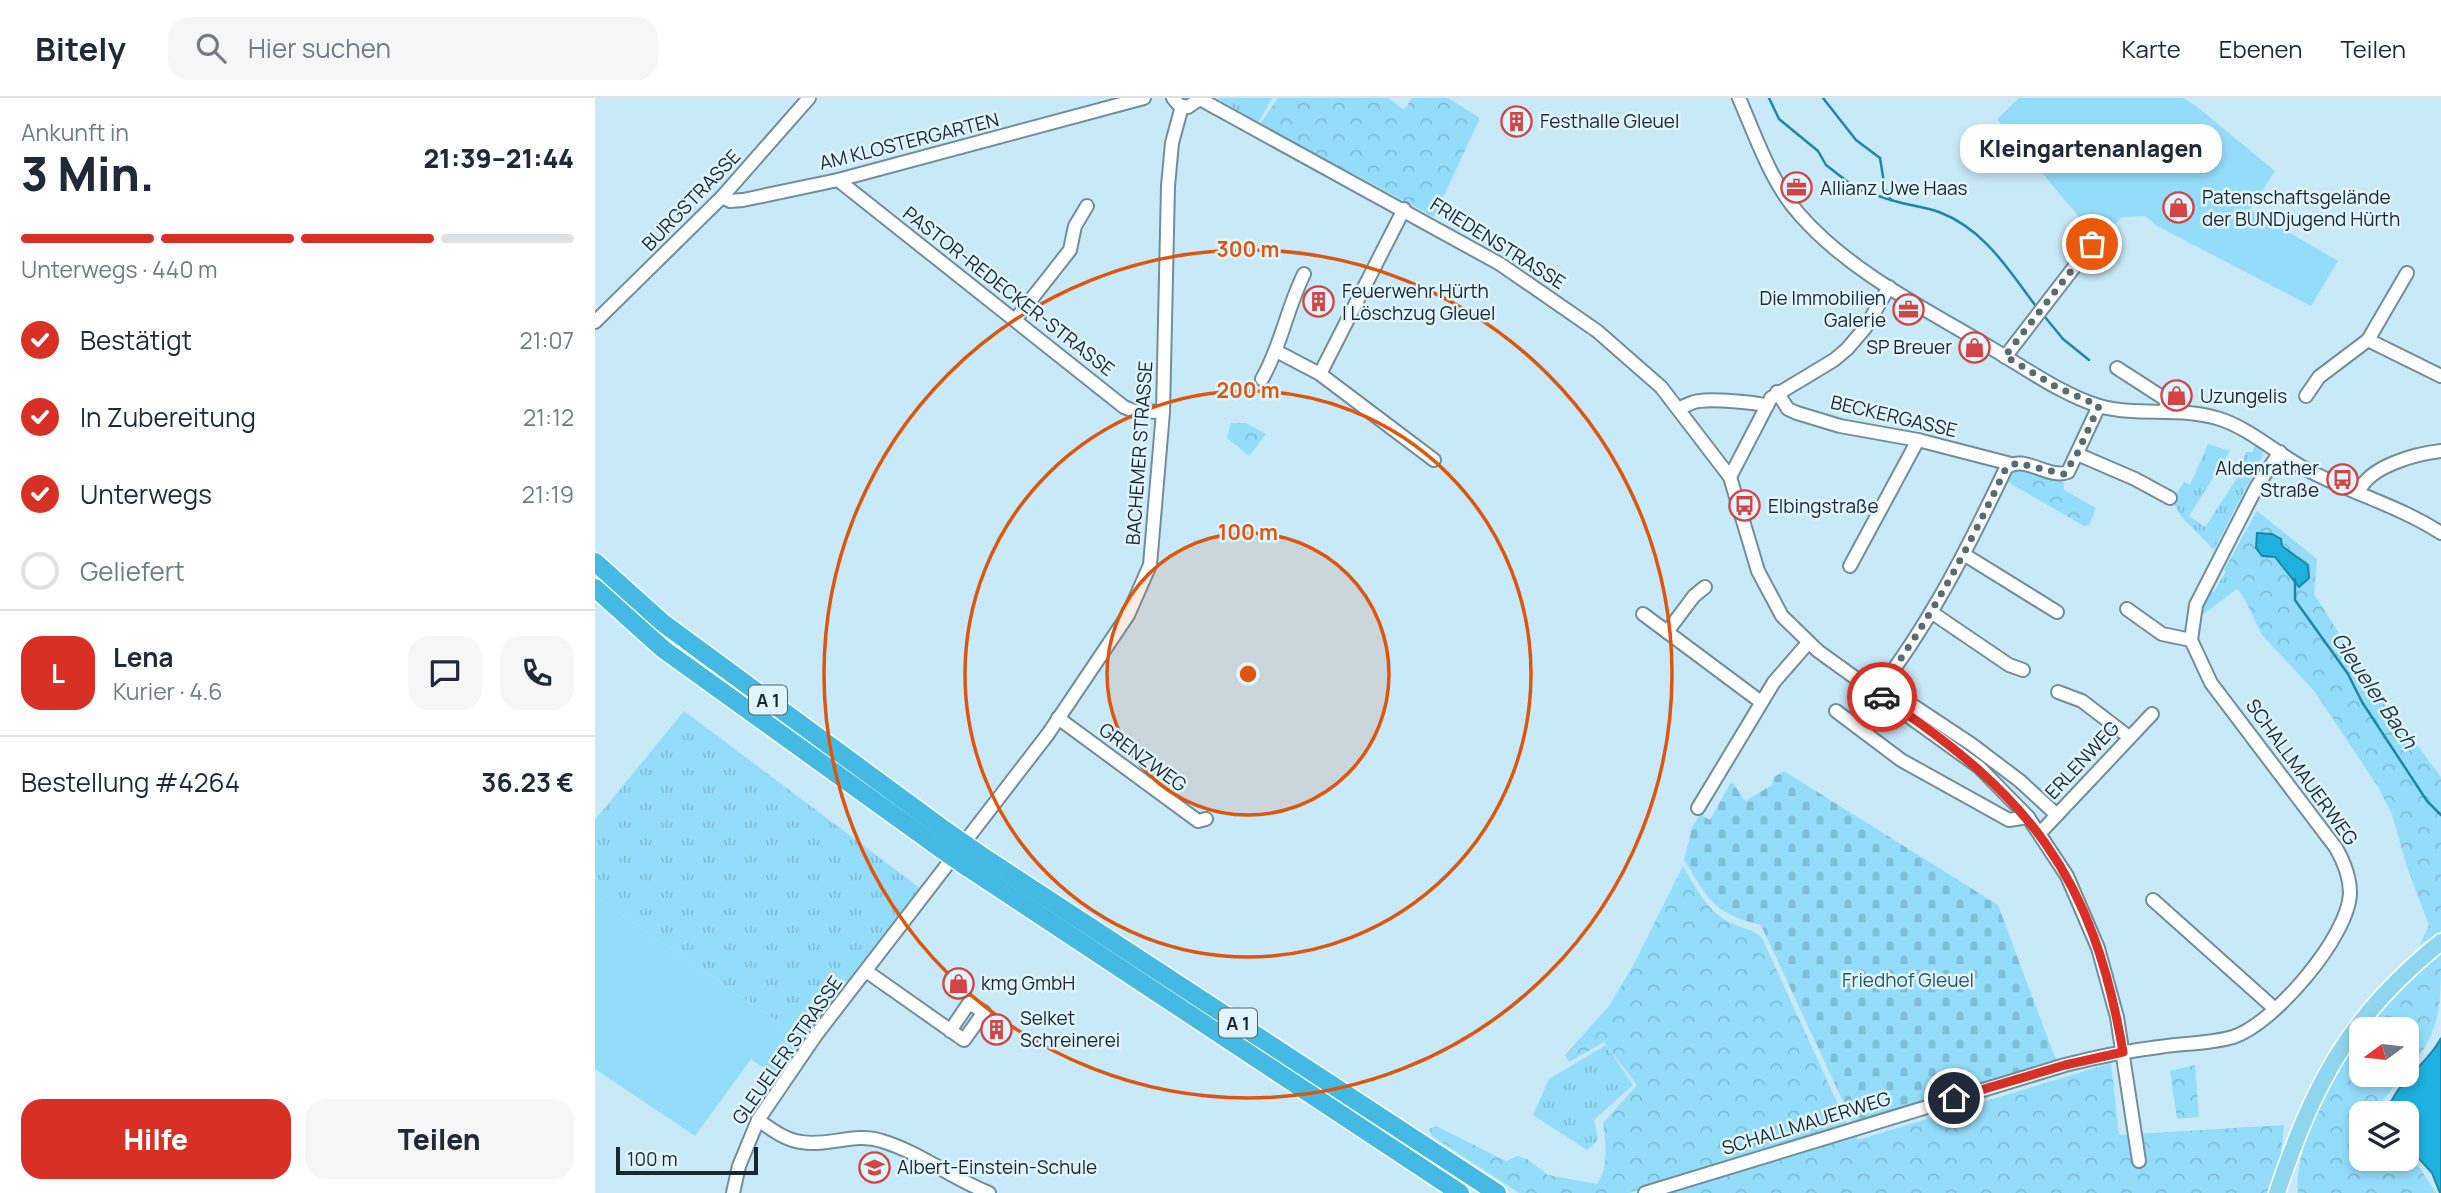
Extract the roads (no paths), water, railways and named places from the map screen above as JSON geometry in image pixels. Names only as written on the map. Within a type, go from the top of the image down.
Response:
[{"type":"highway","name":"A 1","points":[[595,562],[663,624],[940,838]]},
{"type":"highway","name":"A 1","points":[[595,588],[663,649],[1460,1193]]},
{"type":"highway","name":"A 1","points":[[973,861],[1497,1193]]},
{"type":"main road","points":[[2277,1193],[2305,1114],[2339,1050],[2365,1014],[2392,985],[2441,942]]},
{"type":"street","name":"BURGSTRASSE","points":[[595,323],[722,197],[809,98]]},
{"type":"street","name":"AM KLOSTERGARTEN","points":[[722,197],[743,200],[838,180],[1144,98]]},
{"type":"street","points":[[1178,102],[1192,106],[1201,98]]},
{"type":"street","name":"FRIEDENSTRASSE","points":[[1201,98],[1500,264],[1597,331],[1639,366],[1679,408],[1730,477],[1758,571],[1782,616],[1808,643],[1879,689]]},
{"type":"street","points":[[1739,98],[1776,179],[1799,214],[1835,247],[1889,287],[2055,386],[2099,406],[2218,418],[2238,426],[2310,471],[2358,491],[2441,533]]},
{"type":"street","name":"BACHEMER STRASSE","points":[[971,832],[1058,718],[1128,615],[1150,565],[1163,412],[1168,186],[1178,102]]},
{"type":"street","name":"PASTOR-REDECKER-STRASSE","points":[[838,180],[1128,410],[1163,412]]},
{"type":"street","points":[[1015,320],[1070,250],[1075,226],[1087,206]]},
{"type":"street","points":[[1320,374],[1404,209]]},
{"type":"street","points":[[2005,356],[2092,244]]},
{"type":"street","points":[[2307,396],[2319,377],[2368,340],[2407,273]]},
{"type":"street","points":[[1262,379],[1278,352],[1294,294],[1304,274]]},
{"type":"street","points":[[1730,477],[1777,392],[1834,360],[1847,349],[1865,328],[1889,287]]},
{"type":"street","points":[[2368,340],[2441,376]]},
{"type":"street","points":[[1278,352],[1320,374],[1434,460]]},
{"type":"street","points":[[2117,368],[2165,399],[2168,411]]},
{"type":"street","name":"BECKERGASSE","points":[[1777,392],[1789,409],[1797,413],[1840,426],[1919,440],[2011,464],[2064,474],[2077,454]]},
{"type":"street","points":[[1679,408],[1703,400],[1740,404],[1755,402],[1767,406]]},
{"type":"street","points":[[2099,406],[2077,454],[2135,478],[2170,498]]},
{"type":"street","points":[[1850,566],[1919,440]]},
{"type":"street","points":[[2358,491],[2362,484],[2383,470],[2418,455],[2441,450]]},
{"type":"street","points":[[2127,609],[2162,634],[2191,640],[2196,605],[2257,485],[2280,452]]},
{"type":"street","points":[[1879,689],[1931,612],[1965,555],[2006,468],[2011,464]]},
{"type":"street","points":[[1965,555],[2057,612]]},
{"type":"street","points":[[1667,632],[1694,596],[1705,587]]},
{"type":"street","points":[[1931,612],[2009,665],[2023,670]]},
{"type":"street","points":[[1643,614],[1761,702]]},
{"type":"street","name":"SCHALLMAUERWEG","points":[[1645,1193],[2065,1065],[2123,1052],[2233,1037],[2259,1024],[2275,1009],[2336,937],[2345,918],[2350,894],[2348,878],[2336,848],[2211,683],[2191,640]]},
{"type":"street","points":[[1698,808],[1779,674],[1808,643]]},
{"type":"street","points":[[1879,689],[1981,751],[2057,815]]},
{"type":"street","points":[[1879,689],[1961,752],[2028,817],[2067,876],[2088,921],[2108,981],[2123,1052],[2139,1161]]},
{"type":"street","points":[[2058,692],[2082,701],[2129,737]]},
{"type":"street","points":[[1836,711],[1901,760],[2009,820],[2028,817]]},
{"type":"street","name":"ERLENWEG","points":[[2040,832],[2152,714]]},
{"type":"street","name":"GRENZWEG","points":[[1058,718],[1198,821],[1206,819]]},
{"type":"street","name":"GLEUELER STRASSE","points":[[733,1193],[739,1167],[758,1120],[816,1035],[971,832]]},
{"type":"street","points":[[2153,900],[2275,1009]]},
{"type":"street","name":"GLEUELER STRASSE","points":[[866,971],[950,1031]]},
{"type":"street","points":[[758,1120],[783,1137],[801,1142],[867,1137],[881,1140],[937,1163],[956,1178],[989,1193]]},
{"type":"waterway","points":[[1769,98],[1779,119],[1818,151],[1826,165],[1857,189],[1891,200]]},
{"type":"waterway","name":"Gleueler Bach","points":[[1823,98],[1856,140],[1880,158],[1885,189],[1891,200],[1939,212],[1969,229],[1994,251],[2035,305]]},
{"type":"waterway","name":"Gleueler Bach","points":[[2045,317],[2063,339],[2089,360]]},
{"type":"waterway","name":"Gleueler Bach","points":[[2295,579],[2295,600],[2348,674],[2362,702],[2427,801],[2441,815]]},
{"type":"place","name":"Festhalle Gleuel","points":[[1517,121]]},
{"type":"place","name":"Allianz Uwe Haas","points":[[1797,188]]},
{"type":"place","name":"Patenschaftsgelände der BUNDjugend Hürth","points":[[2179,208]]},
{"type":"place","name":"Kleingartenanlagen","points":[[2092,244]]},
{"type":"place","name":"Feuerwehr Hürth | Löschzug Gleuel","points":[[1319,302]]},
{"type":"place","name":"Die Immobilien Galerie","points":[[1909,309]]},
{"type":"place","name":"SP Breuer","points":[[1975,347]]},
{"type":"place","name":"Uzungelis","points":[[2177,396]]},
{"type":"place","name":"Aldenrather Straße","points":[[2342,479]]},
{"type":"place","name":"Elbingstraße","points":[[1745,506]]},
{"type":"place","name":"kmg GmbH","points":[[958,983]]},
{"type":"place","name":"Selket Schreinerei","points":[[997,1029]]},
{"type":"place","name":"Albert-Einstein-Schule","points":[[874,1167]]},
{"type":"park label","name":"Friedhof Gleuel","points":[[1908,980]]}]
